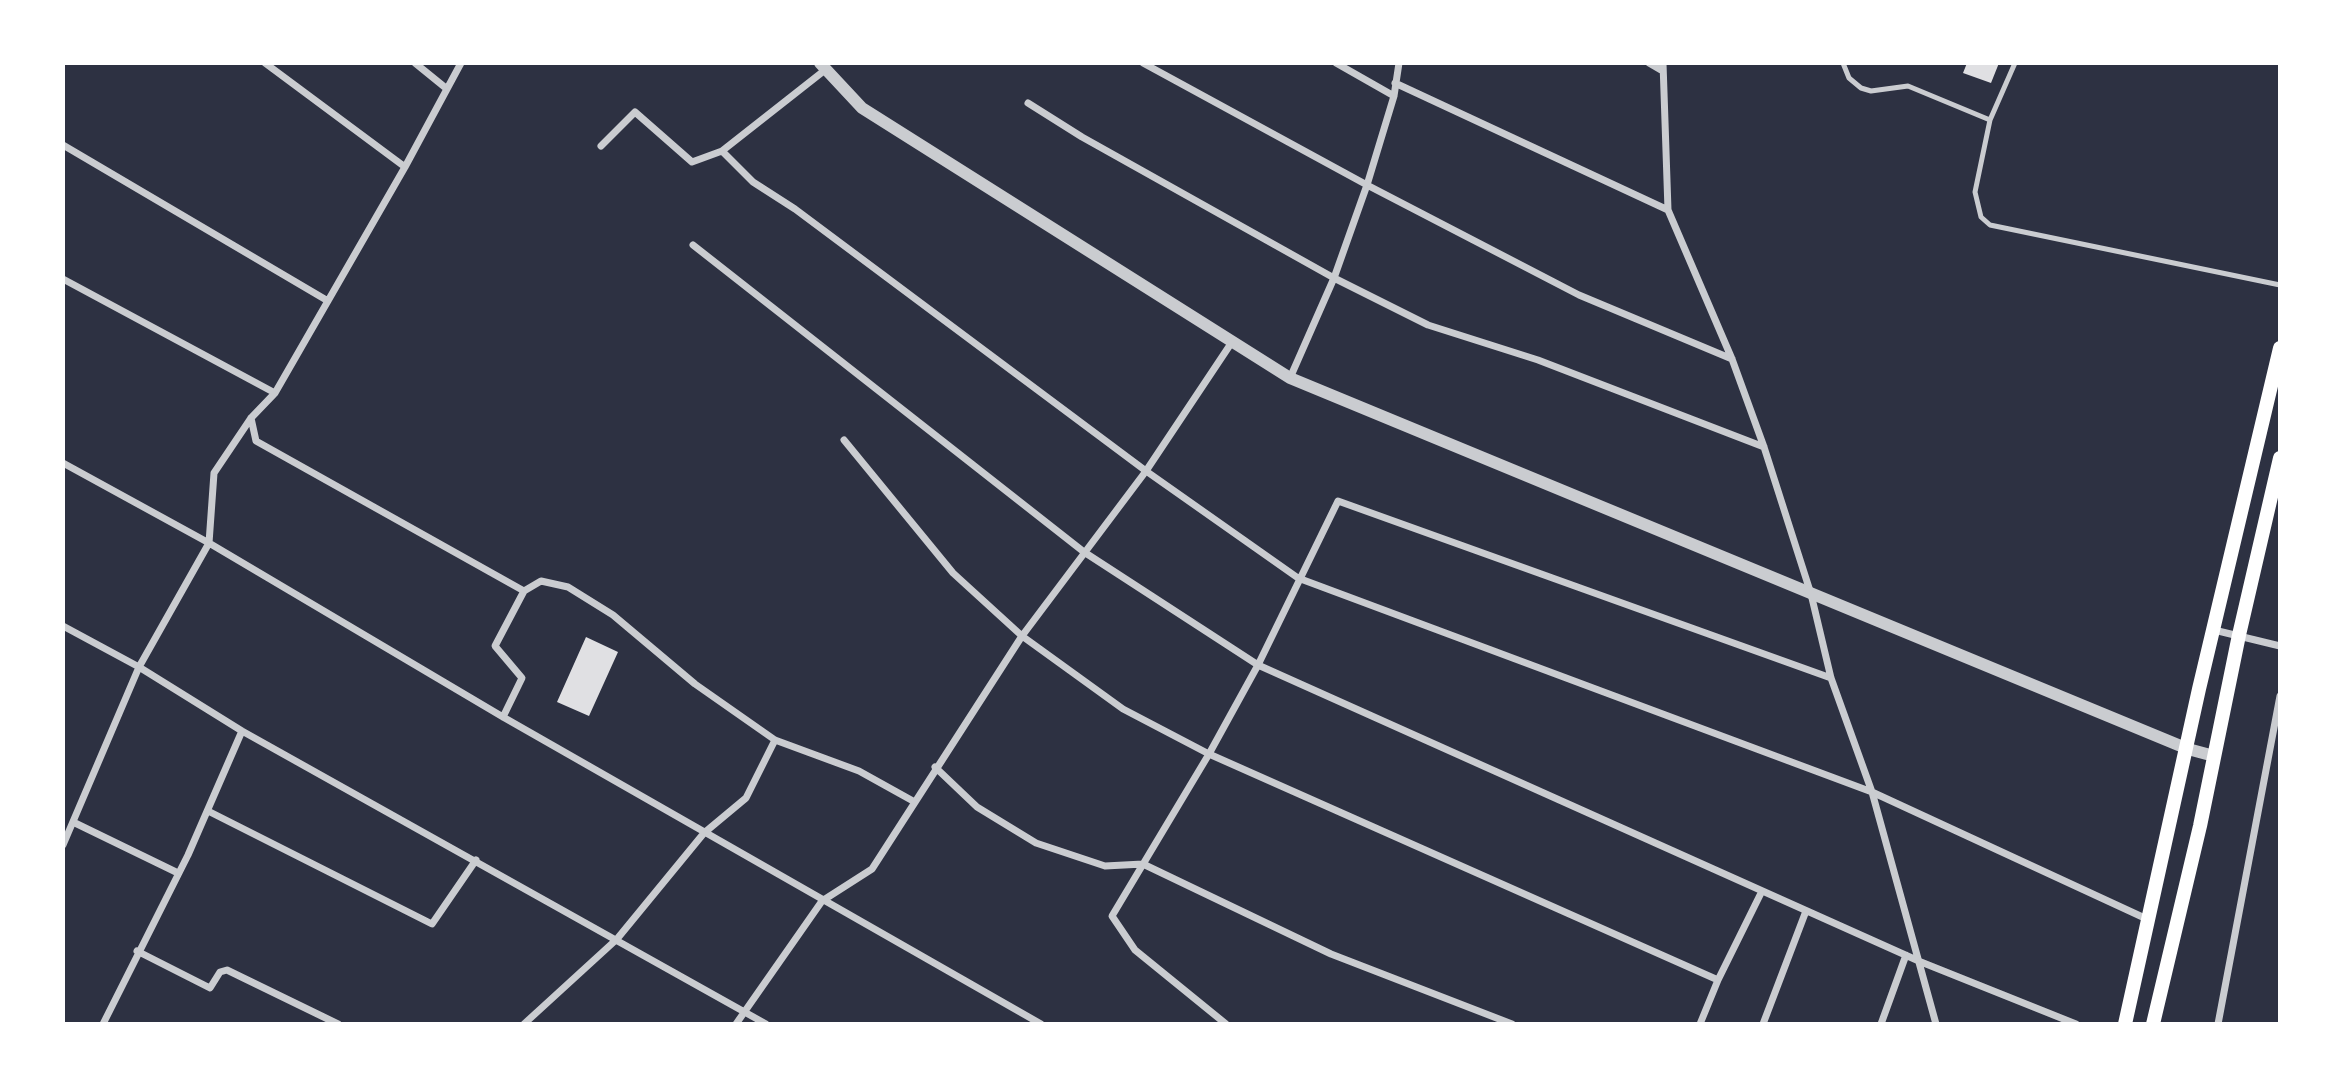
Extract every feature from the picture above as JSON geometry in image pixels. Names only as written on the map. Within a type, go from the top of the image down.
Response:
[{"type":"main road","points":[[2125,1024],[2280,348]]},
{"type":"main road","points":[[2153,1024],[2214,757],[2238,635],[2280,458]]},
{"type":"street","points":[[265,63],[405,167]]},
{"type":"street","points":[[415,63],[447,89]]},
{"type":"street","points":[[63,845],[139,667],[209,543],[214,473],[251,418],[275,393],[405,167],[461,63]]},
{"type":"street","points":[[1143,63],[1367,185],[1578,295],[1732,359]]},
{"type":"street","points":[[1336,63],[1394,96]]},
{"type":"street","points":[[1290,378],[1334,278],[1367,185],[1394,96],[1399,63]]},
{"type":"street","points":[[1649,63],[1662,66],[1668,210],[1732,359],[1764,447],[1811,594],[1831,678],[1872,792],[1936,1024]]},
{"type":"street","points":[[601,146],[635,112],[692,162],[722,151],[823,66],[862,108],[1290,378],[2188,749],[2214,757]]},
{"type":"street","points":[[1395,83],[1668,210]]},
{"type":"street","points":[[1028,103],[1082,137],[1334,278],[1428,326],[1538,360],[1764,447]]},
{"type":"street","points":[[63,145],[328,301]]},
{"type":"street","points":[[722,151],[753,182],[795,209],[1146,471],[1298,578],[1872,792],[2150,920]]},
{"type":"street","points":[[694,245],[1084,552],[1258,664],[1805,911],[1921,962],[2076,1024]]},
{"type":"street","points":[[63,279],[275,393]]},
{"type":"street","points":[[736,1024],[822,901],[872,869],[935,767],[1022,636],[1146,471],[1232,342]]},
{"type":"street","points":[[251,418],[256,441],[524,591]]},
{"type":"street","points":[[844,440],[953,573],[1022,636],[1123,709],[1209,754],[1718,980]]},
{"type":"street","points":[[63,463],[209,543],[503,717],[1037,1023]]},
{"type":"street","points":[[1226,1024],[1135,950],[1112,916],[1209,754],[1258,664],[1338,501],[1831,678]]},
{"type":"street","points":[[503,717],[522,678],[495,646],[524,591],[541,581],[568,587],[613,615],[695,684],[775,740],[859,771],[913,802]]},
{"type":"street","points":[[63,626],[139,667],[242,731],[766,1024]]},
{"type":"street","points":[[2214,630],[2280,646]]},
{"type":"street","points":[[2218,1024],[2280,696]]},
{"type":"street","points":[[103,1024],[208,811],[242,731]]},
{"type":"street","points":[[524,1024],[617,939],[704,833],[746,798],[775,740]]},
{"type":"street","points":[[935,767],[977,807],[1036,843],[1105,866],[1143,864],[1331,954],[1512,1024]]},
{"type":"street","points":[[208,811],[432,924],[475,860]]},
{"type":"street","points":[[73,822],[178,873]]},
{"type":"street","points":[[1700,1024],[1718,980],[1762,891]]},
{"type":"street","points":[[1763,1024],[1805,911]]},
{"type":"street","points":[[137,951],[210,988],[214,987],[220,972],[227,970],[338,1024]]},
{"type":"street","points":[[1881,1024],[1906,955]]},
{"type":"lane","points":[[1843,63],[1849,79],[1861,88],[1871,91],[1908,86],[1990,120]]},
{"type":"lane","points":[[2015,63],[1990,120],[1975,192],[1981,217],[1990,225],[2280,285]]},
{"type":"building","points":[[1967,63],[1999,63],[1991,83],[1963,73]]},
{"type":"building","points":[[586,637],[618,652],[589,716],[557,702]]}]
